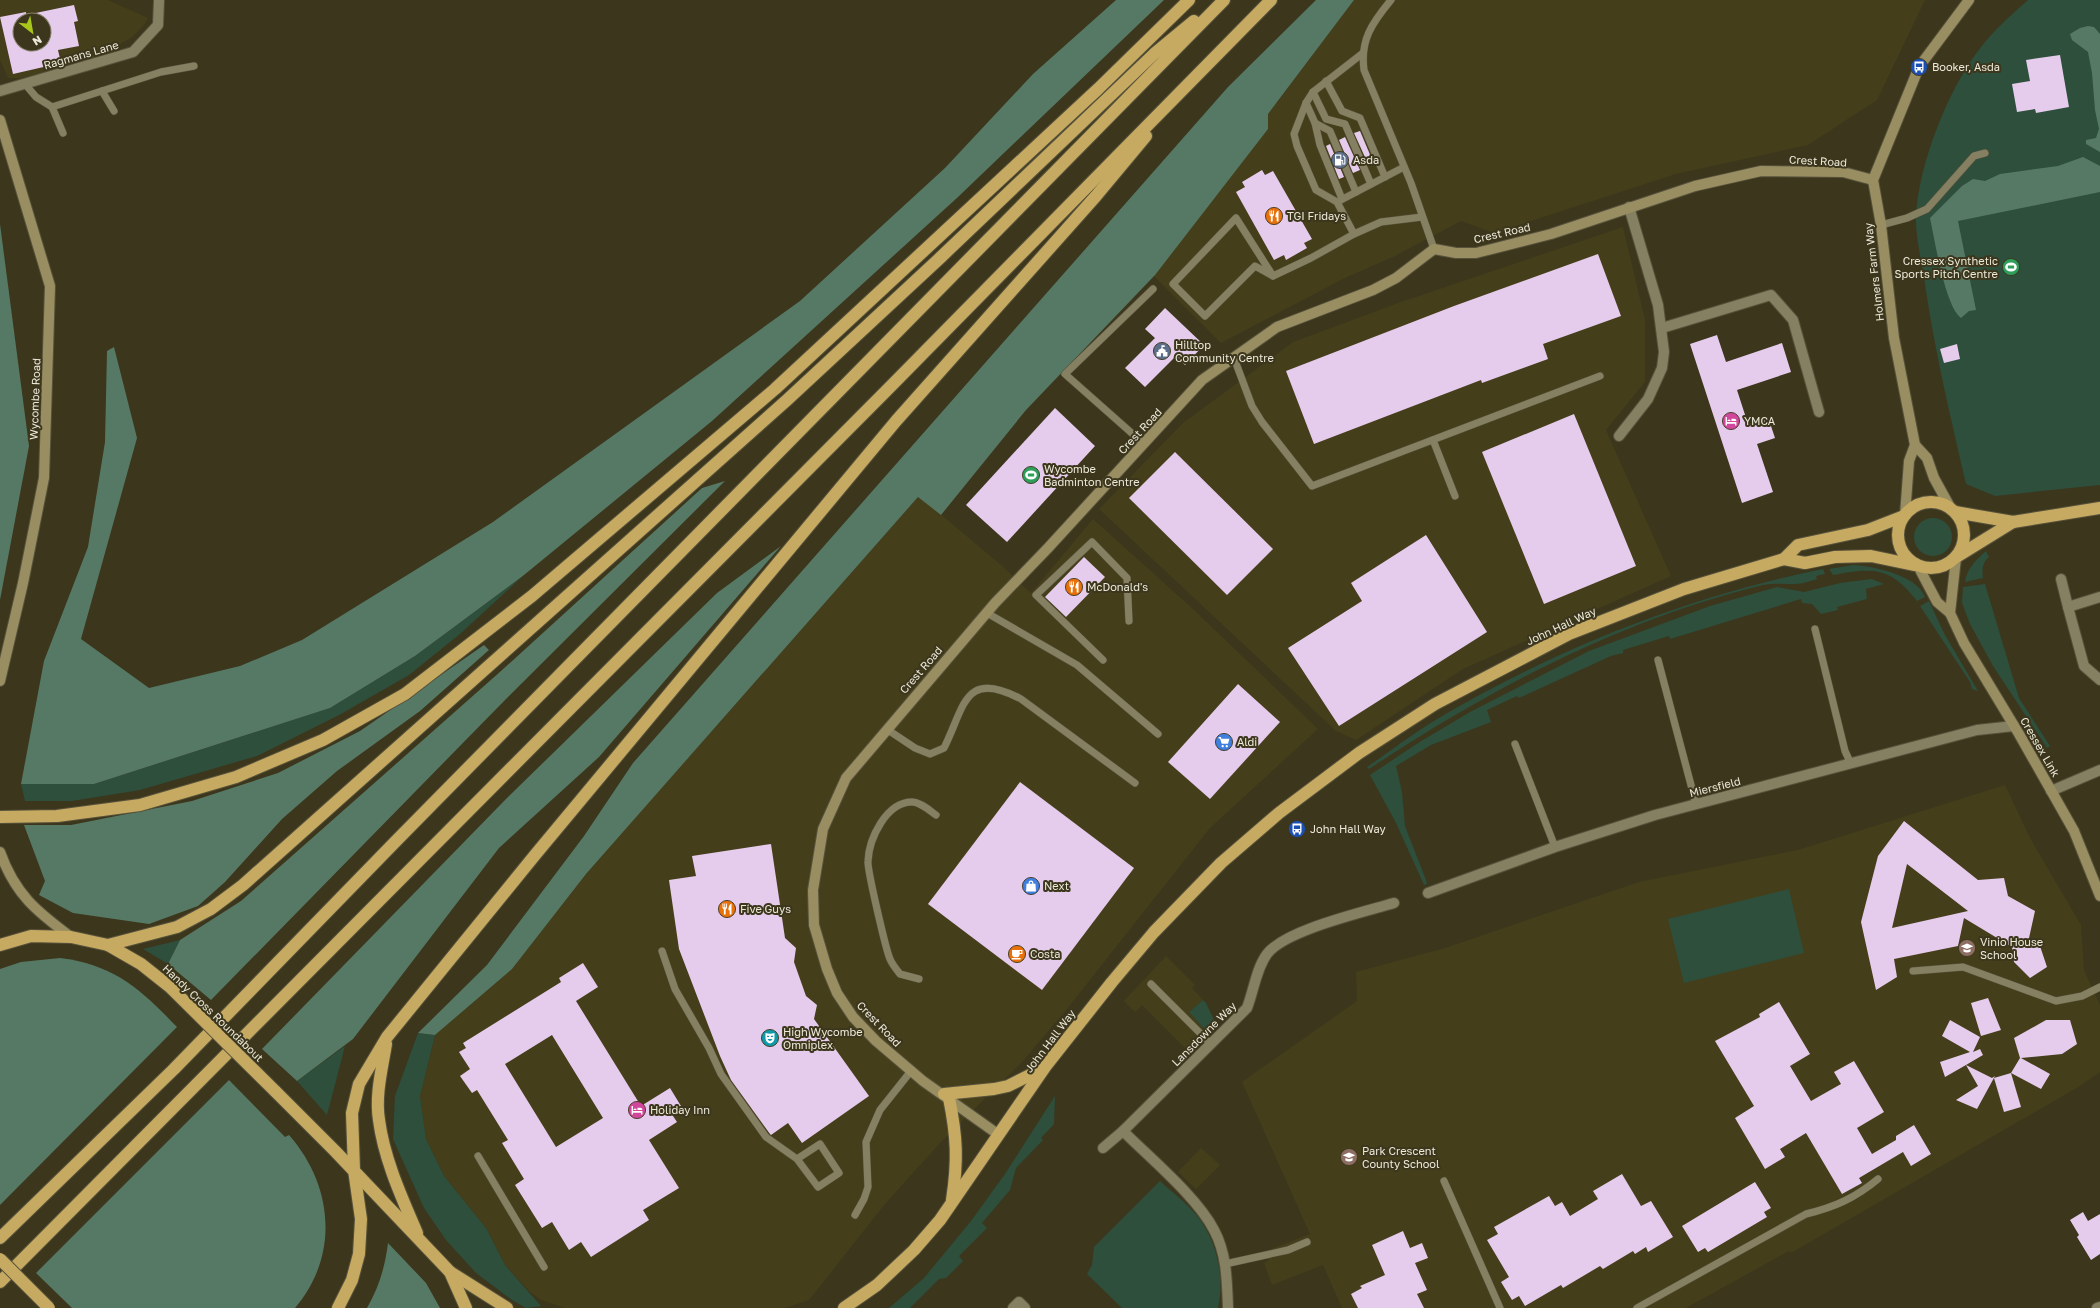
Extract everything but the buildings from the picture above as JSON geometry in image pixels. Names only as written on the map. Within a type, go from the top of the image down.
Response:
[{"type":"highway","points":[[0,817],[56,816],[140,805],[236,777],[323,740],[405,694],[532,596],[775,389],[1098,89],[1189,0]]},
{"type":"highway","points":[[108,945],[177,927],[211,910],[243,886],[781,405],[941,257],[1154,54],[1219,0]]},
{"type":"highway","points":[[0,1238],[174,1069],[545,689],[1224,0]]},
{"type":"highway","points":[[0,1282],[892,385],[1270,0]]},
{"type":"highway","points":[[338,1308],[352,1280],[359,1254],[361,1219],[354,1170],[352,1113],[359,1084],[387,1037],[535,855],[896,422],[1096,196],[1206,65]]},
{"type":"highway","points":[[2013,522],[1938,568],[1928,569],[1917,565],[1907,558],[1900,548],[1898,532],[1904,516],[1912,508],[1921,503],[1930,502],[1952,509],[2013,522],[2100,508]]},
{"type":"highway","points":[[1952,509],[1961,520],[1964,528],[1962,548],[1957,557]]},
{"type":"highway","name":"John Hall Way","points":[[1784,559],[1798,545],[1868,530],[1904,516]]},
{"type":"highway","name":"John Hall Way","points":[[844,1308],[876,1285],[914,1250],[940,1220],[1000,1135],[1045,1067],[1112,982],[1154,932],[1221,863],[1279,813],[1359,753],[1435,704],[1569,634],[1684,589],[1784,559],[1805,563],[1835,557],[1871,556],[1917,565]]},
{"type":"highway","name":"Handy Cross Roundabout","points":[[0,945],[31,936],[71,937],[108,945],[142,964],[170,987],[275,1091],[354,1170],[422,1242],[450,1272],[466,1308]]},
{"type":"highway","points":[[387,1037],[378,1091],[379,1120],[404,1204],[422,1242]]},
{"type":"highway","points":[[952,1203],[957,1165],[957,1146],[947,1096],[1008,1086],[1045,1067]]},
{"type":"highway","points":[[0,1259],[49,1308]]},
{"type":"highway","points":[[450,1272],[507,1308]]},
{"type":"street","name":"Ragmans Lane","points":[[0,91],[133,52],[158,25],[159,0]]},
{"type":"street","points":[[1873,180],[1919,67],[1964,2]]},
{"type":"street","name":"Wycombe Road","points":[[0,120],[50,286],[44,478],[23,583],[0,681]]},
{"type":"street","name":"Crest Road","points":[[1000,1135],[911,1071],[876,1041],[853,1017],[837,993],[827,969],[814,925],[813,890],[823,829],[846,778],[987,613],[1202,380],[1277,327],[1373,290],[1396,278],[1434,248],[1456,253],[1476,253],[1551,234],[1695,186],[1761,171],[1843,172],[1873,180]]},
{"type":"street","name":"Holmers Farm Way","points":[[1873,180],[1881,225],[1894,338],[1915,445]]},
{"type":"street","points":[[1619,436],[1648,399],[1662,368],[1664,352],[1662,328],[1629,207]]},
{"type":"street","points":[[1662,328],[1771,295],[1793,320],[1819,412]]},
{"type":"street","points":[[1904,516],[1908,461],[1915,445],[1928,458],[1934,478],[1952,509]]},
{"type":"street","points":[[1950,613],[1957,557]]},
{"type":"street","name":"Cressex Link","points":[[1917,565],[1937,602],[1950,613],[1964,643],[2014,726],[2074,831],[2100,896]]},
{"type":"street","points":[[2061,579],[2084,666],[2100,680]]},
{"type":"street","points":[[2068,607],[2100,597]]},
{"type":"street","name":"Miersfield","points":[[1428,893],[1555,847],[1655,814],[1977,730],[2014,726]]},
{"type":"street","points":[[2051,790],[2100,770]]},
{"type":"street","points":[[0,852],[6,868],[23,896],[44,917],[71,937]]},
{"type":"street","name":"Lansdowne Way","points":[[1104,1148],[1247,1008],[1254,989],[1259,967],[1268,952],[1284,940],[1317,926],[1394,903]]},
{"type":"street","points":[[1123,1131],[1198,1205],[1215,1231],[1225,1264],[1228,1308]]},
{"type":"street","points":[[1013,1308],[1019,1302],[1025,1308]]},
{"type":"lane","points":[[1391,0],[1368,33],[1363,53],[1364,70],[1404,167],[1434,248]]},
{"type":"lane","points":[[1363,53],[1312,92],[1306,102],[1294,134],[1297,146],[1316,190],[1340,200],[1404,167]]},
{"type":"lane","points":[[52,107],[161,72],[194,66]]},
{"type":"lane","points":[[1326,82],[1342,111],[1360,118],[1385,177]]},
{"type":"lane","points":[[25,84],[36,97],[52,107],[63,133]]},
{"type":"lane","points":[[102,91],[114,111]]},
{"type":"lane","points":[[1312,92],[1326,119],[1345,124],[1370,184]]},
{"type":"lane","points":[[1306,102],[1315,123],[1320,145],[1354,234]]},
{"type":"lane","points":[[1315,123],[1330,131],[1356,192]]},
{"type":"lane","points":[[1881,225],[1907,218],[1927,209],[1974,156],[1985,153]]},
{"type":"lane","points":[[1272,276],[1311,258],[1354,234],[1381,222],[1422,216]]},
{"type":"lane","points":[[1236,218],[1272,276],[1255,266],[1205,316],[1173,284],[1236,218]]},
{"type":"lane","points":[[1144,444],[1065,374],[1153,289]]},
{"type":"lane","points":[[1234,358],[1252,406],[1262,422],[1312,486],[1600,376]]},
{"type":"lane","points":[[1433,440],[1455,496]]},
{"type":"lane","points":[[1103,660],[1036,595],[1092,542],[1127,578],[1129,621]]},
{"type":"lane","points":[[987,613],[1077,665],[1158,734]]},
{"type":"lane","points":[[1815,629],[1845,751],[1851,764]]},
{"type":"lane","points":[[1658,660],[1696,804]]},
{"type":"lane","points":[[888,730],[915,748],[930,754],[944,748],[962,705],[975,690],[988,687],[1008,692],[1021,699],[1135,783]]},
{"type":"lane","points":[[1515,744],[1555,847]]},
{"type":"lane","points":[[919,979],[900,974],[890,958],[868,862],[879,826],[890,812],[901,804],[913,802],[936,815]]},
{"type":"lane","points":[[662,952],[675,989],[709,1048],[721,1074],[766,1137],[797,1159],[818,1187],[839,1173],[820,1144],[797,1159]]},
{"type":"lane","points":[[1913,971],[1963,967],[2056,1001],[2082,996],[2100,987]]},
{"type":"lane","points":[[1151,984],[1211,1044]]},
{"type":"lane","points":[[855,1215],[864,1199],[868,1187],[866,1142],[880,1110],[911,1071]]},
{"type":"lane","points":[[478,1156],[544,1267]]},
{"type":"lane","points":[[1637,1308],[1806,1214],[1835,1207],[1864,1191],[1878,1179]]},
{"type":"lane","points":[[1444,1181],[1500,1308]]},
{"type":"lane","points":[[1225,1264],[1288,1250],[1306,1242]]},
{"type":"shaded area","points":[[0,0],[108,0],[148,18],[143,26],[132,37],[91,61],[22,78],[8,78],[0,60]]},
{"type":"shaded area","points":[[1354,0],[1925,0],[1877,100],[1808,145],[1676,174],[1494,233],[1461,221],[1395,256],[1345,278],[1221,343],[1153,275],[1268,114]]},
{"type":"shaded area","points":[[1623,227],[1645,320],[1645,382],[1606,430],[1671,576],[1463,669],[1356,740],[1336,731],[1099,509],[1183,423],[1293,342],[1398,303]]},
{"type":"shaded area","points":[[919,496],[1001,565],[1031,593],[1093,519],[1193,609],[1318,729],[1210,828],[1067,1009],[1022,1062],[940,1143],[885,1204],[809,1300],[785,1308],[565,1308],[541,1300],[529,1291],[505,1265],[486,1228],[444,1176],[426,1139],[420,1096],[435,1035],[512,969],[586,874]]},
{"type":"shaded area","points":[[2005,785],[2030,838],[2081,925],[2084,970],[2100,1005],[2100,1072],[2080,1086],[1791,1253],[1789,1251],[1686,1308],[1342,1308],[1323,1265],[1272,1285],[1264,1263],[1269,1260],[1266,1251],[1310,1234],[1242,1082],[1357,1001],[1356,972],[1445,948],[1639,882],[1798,850]]},
{"type":"shaded area","points":[[1166,956],[1195,985],[1192,988],[1203,1000],[1189,1012],[1206,1031],[1187,1050],[1142,1005],[1135,1012],[1124,1001]]},
{"type":"shaded area","points":[[1201,1148],[1220,1165],[1196,1189],[1178,1172]]},
{"type":"green space","points":[[1116,0],[1164,0],[958,197],[712,421],[524,575],[415,656],[330,708],[94,784],[21,784],[44,661],[88,547],[105,442],[107,351],[114,347],[137,438],[81,639],[149,688],[240,666],[302,640],[493,522],[800,301],[945,168],[1033,74]]},
{"type":"green space","points":[[1316,0],[1354,0],[1268,114],[1268,129],[1155,275],[1026,410],[941,515],[918,497],[586,874],[512,969],[435,1035],[418,1033],[487,965],[584,836],[633,763],[1228,87]]},
{"type":"green space","name":"Cressex Synthetic Sports Pitch Centre","points":[[2028,0],[2100,0],[2100,485],[1995,496],[1966,484],[1933,330],[1917,238],[1916,215],[1918,194],[1929,150],[1947,104],[1969,64],[1986,40],[2003,22]]},
{"type":"green space","points":[[2088,26],[2094,27],[2100,34],[2100,152],[2086,144],[2086,140],[2096,138],[2099,129],[2095,110],[2092,73],[2088,52],[2072,40],[2070,34],[2080,28]]},
{"type":"green space","points":[[2083,157],[2100,166],[2100,192],[1958,221],[1976,310],[1969,311],[1961,318],[1955,311],[1945,287],[1930,218],[1962,186],[1973,179],[1985,181],[2000,174],[2058,166]]},
{"type":"green space","points":[[0,224],[29,446],[0,600]]},
{"type":"green space","points":[[725,481],[506,699],[211,1000],[168,964],[180,940],[241,901],[501,671],[702,488]]},
{"type":"green space","points":[[1929,518],[1937,518],[1944,521],[1949,526],[1952,537],[1949,548],[1944,553],[1937,556],[1929,556],[1922,553],[1917,548],[1914,541],[1914,533],[1917,526],[1922,521]]},
{"type":"green space","points":[[781,546],[599,757],[499,848],[353,1039],[297,1081],[262,1049],[506,799],[717,593]]},
{"type":"green space","points":[[1986,551],[1989,557],[1983,566],[1983,578],[1965,582],[1970,568]]},
{"type":"green space","points":[[1853,565],[1872,567],[1904,577],[1920,589],[1925,597],[1917,601],[1899,581],[1880,572],[1859,571],[1833,575],[1829,569]]},
{"type":"green space","points":[[1823,569],[1825,574],[1816,576],[1817,579],[1799,584],[1763,585],[1658,617],[1607,638],[1558,660],[1509,685],[1462,711],[1369,769],[1367,767],[1432,722],[1478,696],[1573,649],[1621,629],[1721,595]]},
{"type":"green space","points":[[524,575],[460,634],[409,675],[341,714],[257,756],[140,790],[72,801],[25,801],[21,784],[94,784],[330,708],[415,656]]},
{"type":"green space","points":[[1872,579],[1884,584],[1866,589],[1867,599],[1837,607],[1838,610],[1821,614],[1812,604],[1802,603],[1801,599],[1670,639],[1669,636],[1623,650],[1623,653],[1611,656],[1519,698],[1517,696],[1487,710],[1491,722],[1431,745],[1396,766],[1402,792],[1405,826],[1426,880],[1427,884],[1424,885],[1396,823],[1370,775],[1418,743],[1470,712],[1589,651],[1710,606],[1777,587],[1804,592],[1840,583]]},
{"type":"green space","points":[[1985,584],[2019,698],[2050,746],[2047,748],[1993,666],[1970,624],[1962,603],[1963,587]]},
{"type":"green space","points":[[1929,601],[1945,635],[1978,691],[1972,689],[1970,682],[1920,606]]},
{"type":"green space","points":[[484,645],[489,650],[420,711],[337,771],[282,819],[225,882],[198,906],[149,924],[73,913],[39,895],[45,881],[24,825],[71,825],[192,801],[278,773],[360,731]]},
{"type":"green space","points":[[1789,889],[1804,953],[1684,983],[1668,919]]},
{"type":"green space","points":[[180,940],[168,964],[143,949]]},
{"type":"green space","points":[[60,958],[96,966],[125,981],[151,1001],[177,1027],[0,1205],[0,969],[21,962]]},
{"type":"green space","points":[[1203,1000],[1215,1022],[1206,1031],[1189,1012]]},
{"type":"green space","points":[[418,1033],[435,1035],[420,1096],[426,1139],[444,1176],[486,1228],[505,1265],[541,1306],[526,1308],[512,1300],[476,1273],[446,1240],[424,1208],[393,1139],[395,1096]]},
{"type":"green space","points":[[345,1046],[327,1115],[297,1081]]},
{"type":"green space","points":[[229,1080],[285,1137],[289,1135],[304,1155],[315,1176],[322,1198],[325,1220],[324,1243],[319,1266],[309,1287],[295,1308],[72,1308],[36,1273]]},
{"type":"green space","points":[[1055,1096],[1054,1124],[1041,1138],[1043,1140],[1016,1168],[1010,1190],[982,1223],[987,1228],[959,1256],[963,1261],[946,1278],[939,1279],[910,1308],[889,1308],[924,1278],[971,1221],[1005,1174]]},
{"type":"green space","points":[[1160,1181],[1194,1212],[1210,1237],[1215,1249],[1220,1272],[1220,1296],[1218,1308],[1122,1308],[1087,1274],[1092,1265],[1094,1247]]},
{"type":"green space","points":[[388,1243],[426,1283],[440,1308],[367,1308],[381,1277]]},
{"type":"place","name":"Booker, Asda","points":[[1919,67]]},
{"type":"place","name":"Asda","points":[[1340,160]]},
{"type":"place","name":"TGI Fridays","points":[[1274,216]]},
{"type":"place","name":"Cressex Synthetic Sports Pitch Centre","points":[[2011,267]]},
{"type":"place","name":"Hilltop Community Centre","points":[[1162,351]]},
{"type":"place","name":"YMCA","points":[[1731,421]]},
{"type":"place","name":"Wycombe Badminton Centre","points":[[1031,475]]},
{"type":"place","name":"McDonald's","points":[[1074,587]]},
{"type":"place","name":"Aldi","points":[[1224,742]]},
{"type":"place","name":"John Hall Way","points":[[1297,829]]},
{"type":"place","name":"Next","points":[[1031,886]]},
{"type":"place","name":"Five Guys","points":[[727,909]]},
{"type":"place","name":"Vinio House School","points":[[1967,948]]},
{"type":"place","name":"Costa","points":[[1017,954]]},
{"type":"place","name":"High Wycombe Omniplex","points":[[770,1038]]},
{"type":"place","name":"Holiday Inn","points":[[637,1110]]},
{"type":"place","name":"Park Crescent County School","points":[[1349,1157]]}]
